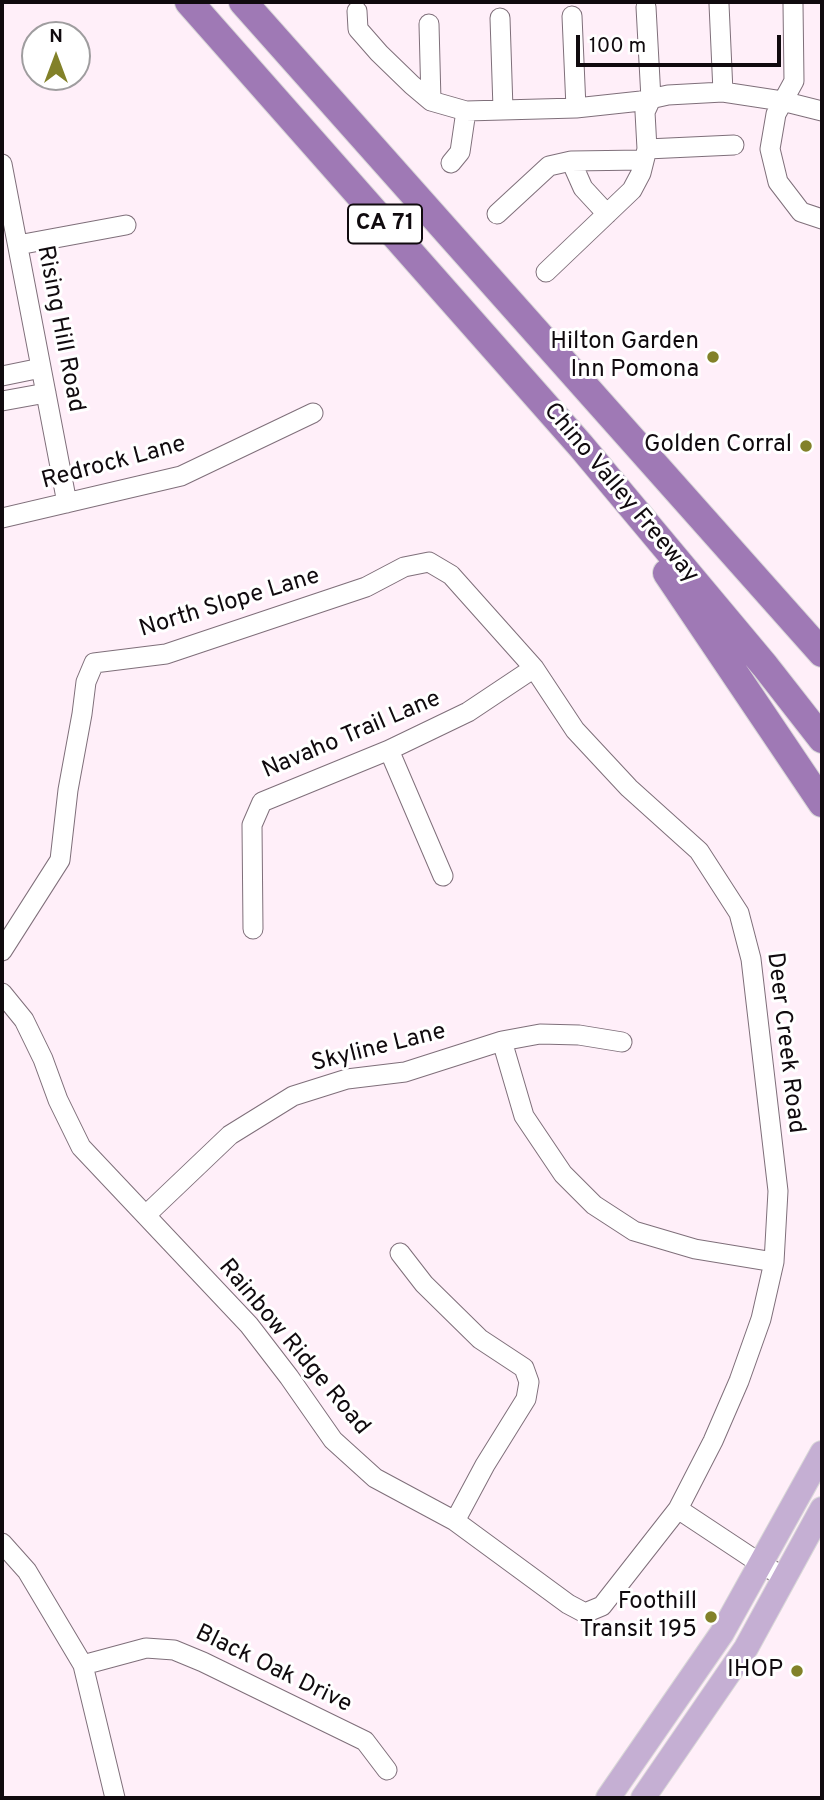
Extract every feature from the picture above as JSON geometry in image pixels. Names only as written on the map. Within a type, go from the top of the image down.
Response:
[{"type":"highway","name":"Chino Valley Freeway","points":[[189,2],[581,446],[765,666],[822,739]]},
{"type":"highway","name":"Chino Valley Freeway","points":[[243,2],[822,653]]},
{"type":"highway","points":[[540,335],[822,634]]},
{"type":"highway","points":[[581,446],[822,803]]},
{"type":"main road","points":[[608,1798],[722,1633],[822,1453]]},
{"type":"main road","points":[[643,1798],[746,1648],[822,1509]]},
{"type":"street","points":[[719,4],[723,92]]},
{"type":"street","points":[[793,4],[794,80],[776,114],[770,149],[778,182],[801,212],[822,219]]},
{"type":"street","points":[[546,272],[632,190],[641,173],[645,154],[645,112],[651,99],[646,7]]},
{"type":"street","points":[[357,11],[358,29],[412,85],[431,101],[466,111],[576,108],[668,95],[723,92],[782,101],[822,111]]},
{"type":"street","points":[[572,16],[576,108]]},
{"type":"street","points":[[500,18],[503,109]]},
{"type":"street","points":[[429,24],[431,101]]},
{"type":"street","points":[[451,163],[460,152],[466,111]]},
{"type":"street","points":[[496,214],[549,166],[734,145]]},
{"type":"street","points":[[570,162],[583,188],[607,214]]},
{"type":"street","name":"Rising Hill Road","points":[[2,164],[67,503]]},
{"type":"street","points":[[18,244],[127,225]]},
{"type":"street","points":[[2,376],[41,369]]},
{"type":"street","points":[[2,401],[46,393]]},
{"type":"street","name":"Redrock Lane","points":[[2,518],[181,476],[313,413]]},
{"type":"street","name":"Deer Creek Road","points":[[429,562],[451,575],[534,667],[575,730],[629,788],[699,850],[738,913],[751,959],[778,1191],[774,1262],[761,1319],[739,1381],[713,1441],[678,1508],[602,1606]]},
{"type":"street","name":"North Slope Lane","points":[[2,951],[60,860],[68,790],[86,682],[94,663],[166,654],[366,587],[404,567],[429,562]]},
{"type":"street","name":"Navaho Trail Lane","points":[[253,929],[253,825],[262,802],[389,750],[468,712],[534,667]]},
{"type":"street","points":[[389,750],[443,876]]},
{"type":"street","name":"Rainbow Ridge Road","points":[[2,993],[24,1020],[43,1059],[58,1101],[81,1147],[248,1325],[333,1440],[375,1478],[456,1521],[568,1605],[585,1613],[602,1606]]},
{"type":"street","name":"Skyline Lane","points":[[146,1215],[230,1135],[293,1096],[347,1079],[405,1072],[502,1041],[540,1034],[579,1035],[622,1042]]},
{"type":"street","points":[[502,1041],[524,1116],[563,1174],[594,1205],[634,1231],[695,1249],[774,1262]]},
{"type":"street","points":[[400,1253],[424,1284],[480,1339],[524,1368],[529,1382],[526,1399],[485,1465],[456,1521]]},
{"type":"street","points":[[678,1508],[786,1578]]},
{"type":"street","points":[[2,1543],[27,1571],[83,1665],[115,1798]]},
{"type":"street","name":"Black Oak Drive","points":[[83,1665],[146,1648],[174,1650],[365,1741],[387,1770]]},
{"type":"place","name":"Hilton Garden Inn Pomona","points":[[713,357]]},
{"type":"place","name":"Golden Corral","points":[[806,446]]},
{"type":"place","name":"Foothill Transit 195","points":[[711,1617]]},
{"type":"place","name":"IHOP","points":[[797,1671]]}]
